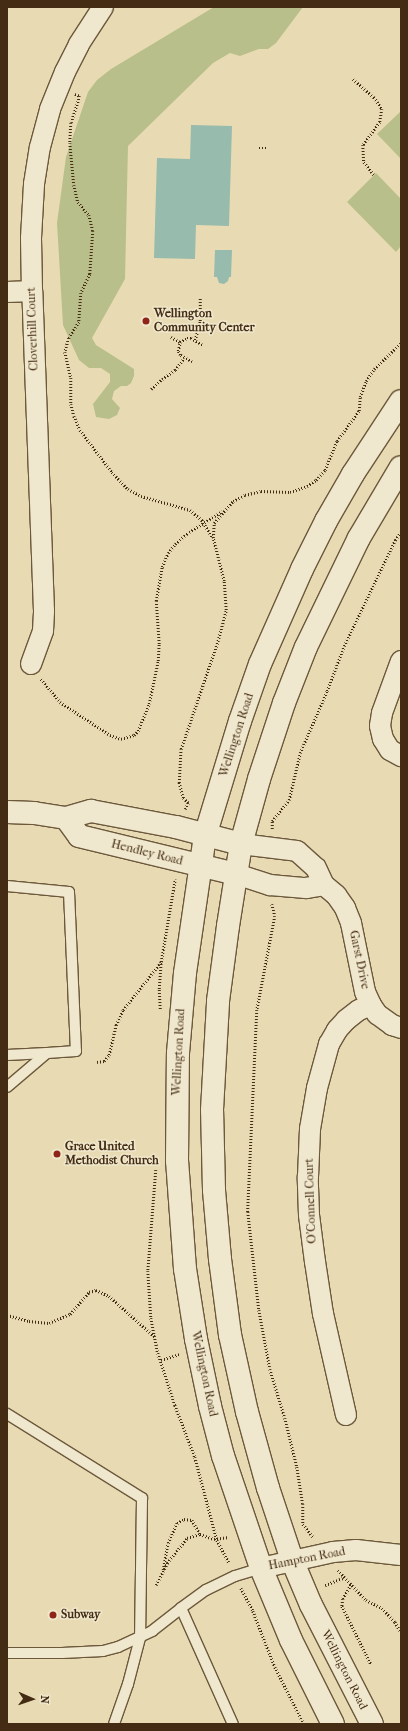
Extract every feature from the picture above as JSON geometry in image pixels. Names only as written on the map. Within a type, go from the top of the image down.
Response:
[{"type":"main road","name":"Wellington Road","points":[[333,1724],[291,1640],[260,1568],[223,1456],[210,1406],[196,1338],[180,1213],[177,1161],[178,1053],[185,973],[205,836],[240,721],[279,618],[326,520],[373,441],[401,401]]},
{"type":"main road","name":"Wellington Road","points":[[372,1724],[311,1605],[292,1560],[268,1488],[245,1404],[230,1335],[220,1259],[216,1213],[212,1110],[218,1001],[236,874],[241,844],[259,779],[284,703],[306,647],[359,538],[401,466]]},
{"type":"main road","points":[[7,812],[34,813],[66,818],[90,811],[176,827],[205,836],[241,844]]},
{"type":"main road","name":"Hendley Road","points":[[66,818],[79,836],[236,874]]},
{"type":"street","name":"Cloverhill Court","points":[[31,664],[43,631],[44,611],[32,291],[31,238],[34,184],[40,147],[50,108],[79,44],[104,7]]},
{"type":"street","points":[[7,292],[32,291]]},
{"type":"street","points":[[401,661],[382,713],[380,726],[383,739],[390,750],[401,756]]},
{"type":"street","name":"Garst Drive","points":[[241,844],[297,851],[316,868],[324,885],[336,895],[345,908],[351,923],[366,992],[371,1005],[378,1014],[392,1024],[401,1028]]},
{"type":"street","points":[[236,874],[270,885],[306,888],[324,885]]},
{"type":"street","name":"O'Connell Court","points":[[346,1415],[323,1314],[309,1215],[308,1184],[310,1130],[317,1088],[330,1044],[337,1030],[346,1020],[359,1010],[371,1005]]},
{"type":"street","name":"Hampton Road","points":[[260,1568],[333,1552],[356,1550],[401,1555]]},
{"type":"lane","points":[[7,886],[69,892],[76,1051],[7,1056]]},
{"type":"lane","points":[[7,1087],[47,1053]]},
{"type":"lane","points":[[7,1414],[142,1498],[140,1638],[128,1684],[114,1724]]},
{"type":"lane","points":[[7,1653],[104,1651],[140,1638],[152,1631],[180,1608],[206,1590],[235,1576],[260,1568]]},
{"type":"lane","points":[[180,1608],[233,1724]]},
{"type":"path","points":[[353,79],[380,104],[382,118],[377,127],[365,141],[362,150],[364,162],[374,175]]},
{"type":"path","points":[[59,88],[80,96],[71,123],[70,143],[77,199],[89,215],[93,231],[90,277],[81,293],[79,322],[69,338],[65,352],[71,378],[72,409],[74,416],[80,430],[112,472],[128,488],[141,496],[196,513],[213,538]]},
{"type":"path","points":[[377,127],[381,130]]},
{"type":"path","points":[[259,148],[268,148]]},
{"type":"path","points":[[195,340],[200,321],[200,298]]},
{"type":"path","points":[[171,337],[180,342]]},
{"type":"path","points":[[192,362],[184,358],[178,351],[180,342],[187,338],[195,340],[202,345]]},
{"type":"path","points":[[151,389],[175,370],[184,358]]},
{"type":"path","points":[[31,664],[50,691],[74,712],[116,738],[129,738],[134,735],[138,731],[149,704],[158,661],[159,644],[156,600],[162,567],[168,553],[175,544],[226,509]]},
{"type":"path","points":[[97,1062],[104,1061],[109,1055],[116,1025],[123,1010],[161,962]]},
{"type":"path","points":[[7,1315],[29,1321],[49,1323],[70,1314],[89,1292],[96,1290],[109,1296],[155,1338]]},
{"type":"path","points":[[162,1572],[168,1543],[177,1523],[184,1519],[192,1520],[200,1534]]},
{"type":"path","points":[[141,1591],[151,1592],[154,1590],[162,1572],[182,1542],[192,1535],[200,1534],[217,1540]]},
{"type":"path","points":[[351,1585],[343,1598],[342,1606],[371,1664]]},
{"type":"green space","points":[[214,7],[303,7],[276,43],[268,49],[259,49],[240,56],[230,53],[213,63],[128,146],[125,279],[92,338],[96,345],[134,369],[134,376],[131,383],[127,386],[121,386],[114,391],[112,399],[120,408],[117,415],[109,419],[96,417],[93,404],[110,382],[110,374],[101,368],[89,368],[79,360],[63,325],[57,223],[66,157],[88,92],[97,80],[111,69]]},
{"type":"green space","points":[[401,111],[401,159],[377,134]]},
{"type":"green space","points":[[376,173],[401,199],[401,246],[396,252],[347,202]]},
{"type":"shaded area","points":[[191,125],[232,126],[229,226],[196,225],[195,259],[154,258],[157,158],[190,159]]},
{"type":"shaded area","points":[[215,250],[232,250],[231,277],[229,277],[228,281],[224,284],[219,283],[217,277],[214,277]]},
{"type":"place","name":"Wellington Community Center","points":[[146,321]]},
{"type":"place","name":"Grace United Methodist Church","points":[[57,1154]]},
{"type":"place","name":"Subway","points":[[53,1615]]}]
